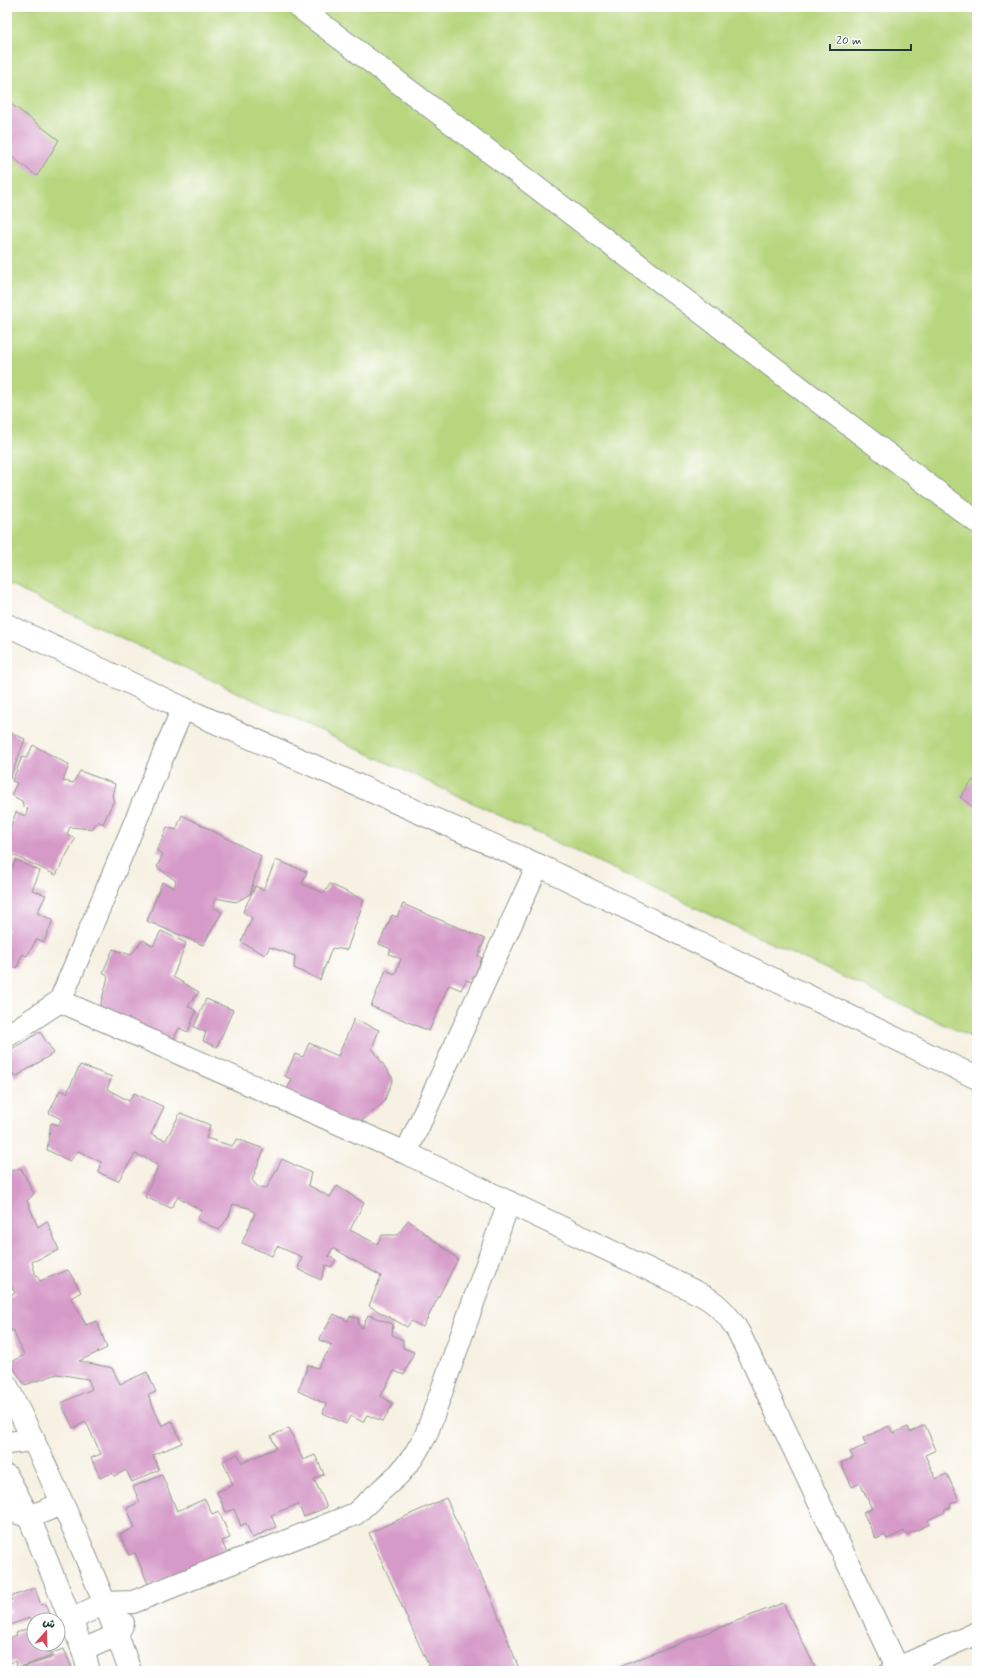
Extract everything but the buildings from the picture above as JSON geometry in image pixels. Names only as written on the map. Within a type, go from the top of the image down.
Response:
[{"type":"street","points":[[299,7],[977,522]]},
{"type":"street","points":[[7,625],[183,708],[538,865],[977,1078]]},
{"type":"street","points":[[7,1036],[60,1000],[183,708]]},
{"type":"street","points":[[406,1153],[538,865]]},
{"type":"street","points":[[60,1000],[406,1153],[709,1298],[719,1306],[732,1322],[743,1340],[896,1670],[977,1633]]},
{"type":"street","points":[[70,1620],[105,1603],[133,1602],[356,1514],[399,1474],[413,1457],[426,1435],[509,1202]]},
{"type":"street","points":[[7,1386],[34,1440],[105,1603],[130,1671]]},
{"type":"street","points":[[7,1443],[34,1440]]},
{"type":"street","points":[[7,1476],[29,1517],[83,1650],[90,1671]]},
{"type":"street","points":[[7,1508],[29,1517],[62,1504]]},
{"type":"street","points":[[83,1650],[118,1635],[133,1602]]},
{"type":"green space","points":[[7,7],[977,7],[977,1040],[7,584]]}]
